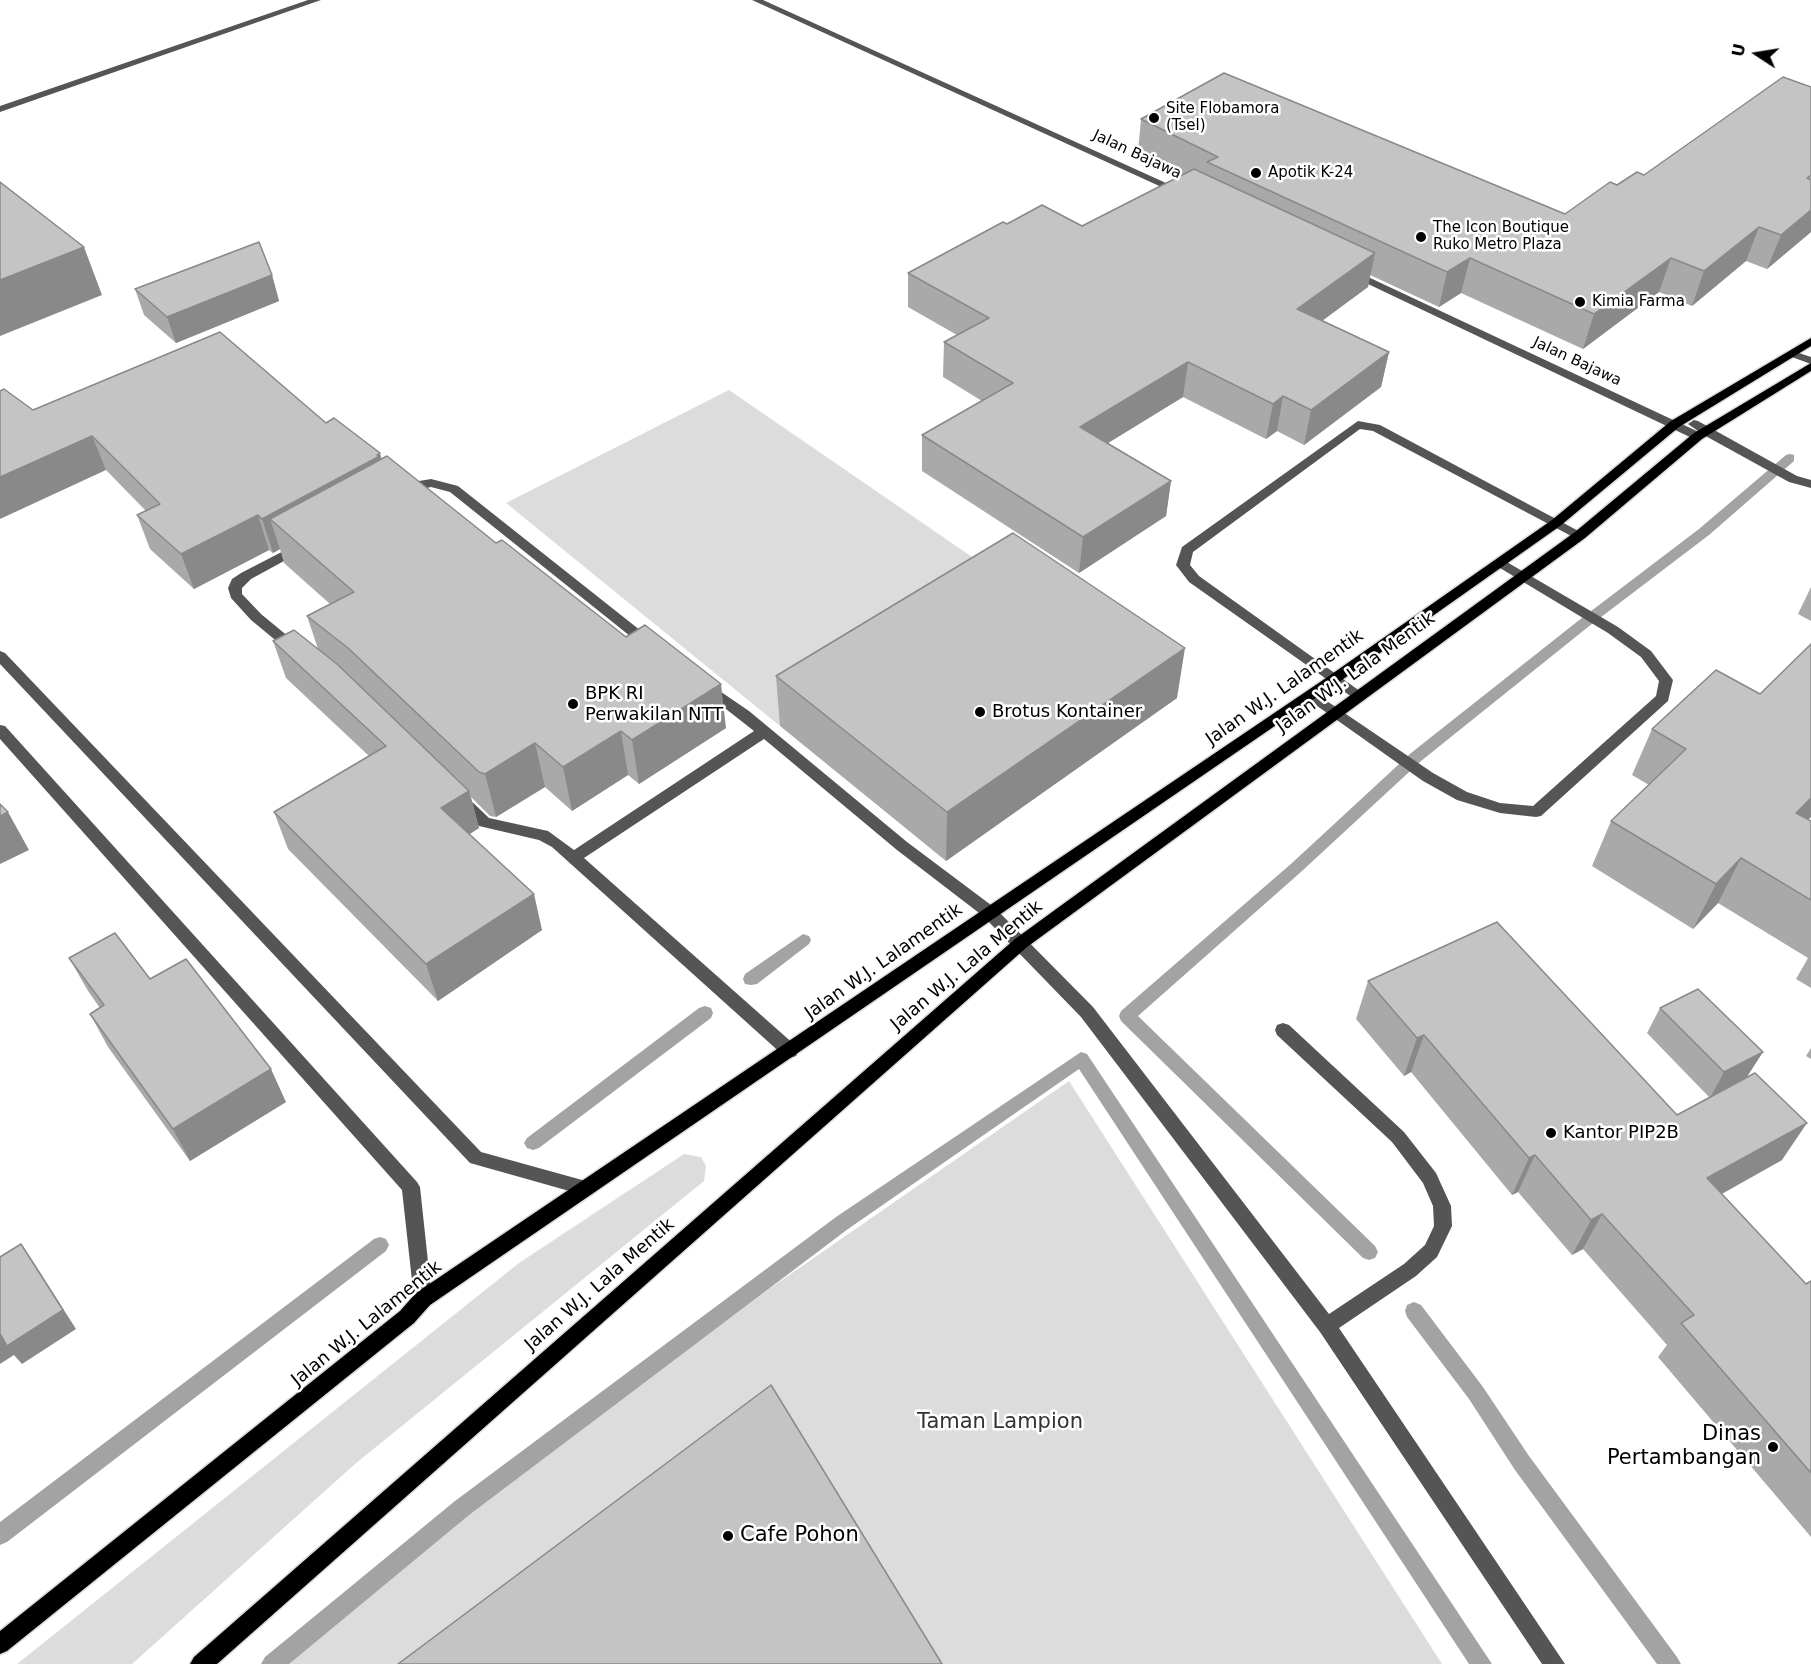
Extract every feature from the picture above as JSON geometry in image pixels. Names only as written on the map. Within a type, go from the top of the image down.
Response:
[{"type":"main road","name":"Jalan W.J. Lalamentik","points":[[0,1644],[407,1317],[423,1299],[790,1052],[989,912],[1310,696],[1556,523],[1679,422],[1811,341]]},
{"type":"main road","name":"Jalan W.J. Lala Mentik","points":[[201,1664],[1021,943],[1580,536],[1703,433],[1811,363]]},
{"type":"street","points":[[0,99],[294,0]]},
{"type":"street","points":[[0,109],[317,0]]},
{"type":"street","name":"Jalan Bajawa","points":[[756,0],[1194,198]]},
{"type":"street","points":[[134,54],[143,60]]},
{"type":"street","name":"Jalan Bajawa","points":[[1344,268],[1703,433],[1793,479],[1811,484]]},
{"type":"street","points":[[1793,354],[1811,363]]},
{"type":"street","points":[[1359,697],[1194,579],[1183,565],[1186,550],[1358,425],[1376,428],[1580,536]]},
{"type":"street","points":[[391,497],[411,486],[431,483],[454,489],[660,652]]},
{"type":"street","points":[[310,661],[256,617],[236,595],[235,588],[246,576],[318,536]]},
{"type":"street","points":[[1310,696],[1428,777],[1462,796],[1500,808],[1536,812],[1663,698],[1666,680],[1646,654],[1613,630],[1500,561]]},
{"type":"street","points":[[0,656],[476,1158],[587,1188]]},
{"type":"street","points":[[697,680],[902,846],[989,912],[1087,1012],[1327,1326],[1554,1664]]},
{"type":"street","points":[[0,730],[411,1187],[423,1299]]},
{"type":"street","points":[[575,857],[764,732]]},
{"type":"street","points":[[450,789],[484,822],[543,835],[575,857],[790,1052]]},
{"type":"street","points":[[1283,1029],[1398,1137],[1430,1178],[1442,1206],[1443,1226],[1431,1251],[1410,1270],[1327,1326]]},
{"type":"green space","points":[[729,390],[1010,583],[780,726],[506,503]]},
{"type":"green space","name":"Taman Lampion","points":[[1069,1081],[1442,1664],[283,1664],[423,1547],[769,1289]]},
{"type":"green space","points":[[684,1154],[701,1157],[706,1166],[704,1181],[355,1464],[132,1664],[17,1664],[519,1263]]},
{"type":"building","points":[[1224,73],[1565,214],[1610,182],[1617,185],[1637,172],[1644,175],[1783,77],[1811,87],[1811,175],[1807,178],[1811,180],[1811,210],[1781,235],[1759,227],[1704,271],[1671,258],[1594,314],[1470,258],[1447,272],[1207,162],[1218,157],[1141,119]]},
{"type":"building","points":[[1194,169],[1375,253],[1297,309],[1389,352],[1311,410],[1283,396],[1273,404],[1188,362],[1080,427],[1171,481],[1083,537],[922,435],[1013,383],[944,342],[989,318],[908,273],[1003,222],[1007,224],[1042,205],[1082,226]]},
{"type":"building","points":[[0,182],[84,247],[0,280]]},
{"type":"building","points":[[259,242],[272,275],[167,317],[135,289]]},
{"type":"building","points":[[220,332],[326,423],[334,418],[380,453],[378,457],[262,519],[258,515],[181,554],[137,515],[160,504],[92,436],[0,477],[0,391],[4,389],[33,410]]},
{"type":"building","points":[[387,456],[496,543],[502,540],[626,637],[645,625],[721,684],[632,740],[621,731],[563,767],[535,743],[485,774],[479,772],[348,648],[307,616],[354,592],[270,519]]},
{"type":"building","name":"Brotus Kontainer","points":[[1013,533],[1185,648],[947,812],[776,676]]},
{"type":"building","points":[[294,630],[337,664],[469,791],[441,808],[534,894],[426,964],[274,812],[386,746],[273,641]]},
{"type":"building","points":[[1811,644],[1811,798],[1796,813],[1811,821],[1811,900],[1741,858],[1716,884],[1611,821],[1686,749],[1652,729],[1716,670],[1760,694]]},
{"type":"building","points":[[0,804],[8,812],[0,816]]},
{"type":"building","points":[[1497,922],[1677,1115],[1755,1073],[1807,1123],[1707,1178],[1806,1284],[1811,1281],[1811,1473],[1681,1323],[1694,1315],[1602,1214],[1591,1220],[1535,1155],[1529,1158],[1424,1035],[1417,1038],[1368,981]]},
{"type":"building","points":[[115,933],[150,979],[186,959],[271,1069],[173,1129],[90,1014],[104,1005],[69,958]]},
{"type":"building","points":[[1698,989],[1763,1052],[1724,1072],[1660,1008]]},
{"type":"building","points":[[21,1244],[63,1310],[7,1346],[0,1336],[0,1257]]},
{"type":"building","name":"Cafe Pohon","points":[[771,1385],[942,1664],[398,1664]]},
{"type":"waterway","points":[[1369,1252],[1127,1016],[1297,867],[1416,757],[1583,624],[1704,532],[1790,458]]},
{"type":"waterway","points":[[751,979],[803,940]]},
{"type":"waterway","points":[[533,1143],[705,1013]]},
{"type":"waterway","points":[[272,1664],[462,1508],[842,1223],[1081,1059],[1481,1664]]},
{"type":"waterway","points":[[0,1535],[380,1245]]},
{"type":"waterway","points":[[1414,1311],[1476,1393],[1522,1463],[1670,1664]]},
{"type":"place","name":"Site Flobamora (Tsel)","points":[[1154,118]]},
{"type":"place","name":"Apotik K-24","points":[[1256,173]]},
{"type":"place","name":"The Icon Boutique Ruko Metro Plaza","points":[[1421,237]]},
{"type":"place","name":"Kimia Farma","points":[[1580,302]]},
{"type":"place","name":"BPK RI Perwakilan NTT","points":[[573,704]]},
{"type":"place","name":"Brotus Kontainer","points":[[980,712]]},
{"type":"place","name":"Kantor PIP2B","points":[[1551,1133]]},
{"type":"place","name":"Dinas Pertambangan","points":[[1773,1447]]},
{"type":"place","name":"Cafe Pohon","points":[[728,1536]]}]
